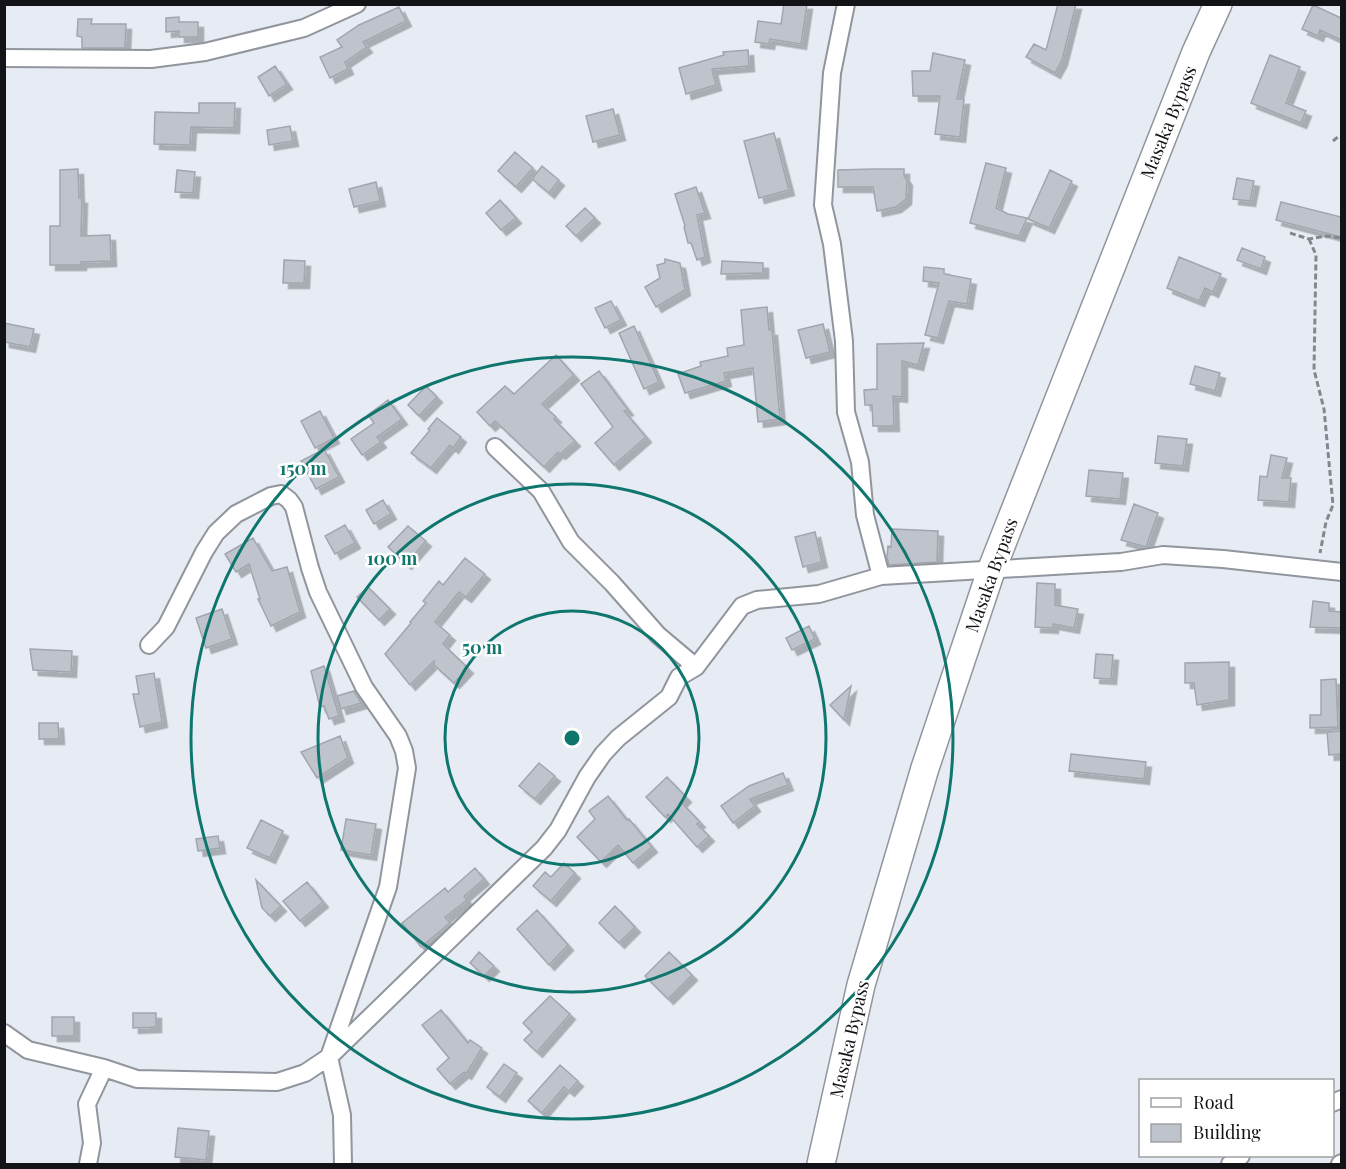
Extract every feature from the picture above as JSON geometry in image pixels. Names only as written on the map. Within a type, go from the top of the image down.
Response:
[{"type":"highway","name":"Masaka Bypass","points":[[821,1164],[861,985],[925,768],[991,571],[1191,63],[1218,4]]},
{"type":"street","points":[[4,58],[151,59],[205,52],[304,28],[357,4]]},
{"type":"street","points":[[846,4],[832,73],[823,205],[832,244],[844,341],[846,412],[860,462],[865,515],[881,576]]},
{"type":"street","points":[[495,447],[541,491],[571,542],[612,583],[658,635],[696,667]]},
{"type":"street","points":[[149,645],[166,627],[216,532],[236,514],[271,496],[281,494],[294,507],[318,592],[364,687],[398,736],[404,751],[407,768],[388,887],[329,1057],[342,1115],[343,1164]]},
{"type":"street","points":[[4,1033],[28,1050],[104,1068],[137,1079],[277,1082],[305,1073],[329,1057],[544,848],[558,831],[587,777],[603,754],[618,738],[669,697],[679,677],[696,667],[742,606],[757,600],[819,594],[881,576],[1120,562],[1163,555],[1341,572]]},
{"type":"street","points":[[88,1164],[92,1143],[87,1104],[104,1068]]},
{"type":"path","points":[[1333,141],[1341,137]]},
{"type":"path","points":[[1290,232],[1309,238],[1327,236],[1341,238]]},
{"type":"path","points":[[1309,238],[1316,255],[1314,370],[1324,409],[1332,505],[1321,547]]},
{"type":"building","points":[[784,4],[807,4],[801,44],[770,39],[769,44],[755,42],[758,21],[781,24]]},
{"type":"building","points":[[1058,4],[1076,4],[1062,60],[1055,73],[1026,57],[1034,44],[1046,50]]},
{"type":"building","points":[[1313,5],[1341,18],[1341,40],[1320,30],[1318,36],[1302,29]]},
{"type":"building","points":[[399,7],[406,21],[363,42],[367,47],[345,62],[348,69],[330,78],[320,57],[342,47],[337,40],[359,25]]},
{"type":"building","points":[[179,17],[179,22],[198,22],[198,37],[179,37],[179,31],[166,32],[166,18]]},
{"type":"building","points":[[78,19],[92,19],[91,24],[126,24],[125,48],[82,48],[82,37],[77,36]]},
{"type":"building","points":[[748,50],[749,66],[712,69],[716,85],[686,94],[679,68],[724,55],[723,52]]},
{"type":"building","points":[[933,53],[965,60],[957,99],[964,99],[960,137],[935,134],[940,96],[913,96],[912,71],[930,71]]},
{"type":"building","points":[[1270,55],[1300,67],[1286,103],[1306,111],[1301,123],[1251,103]]},
{"type":"building","points":[[275,66],[287,84],[269,96],[258,77]]},
{"type":"building","points":[[199,103],[235,103],[234,128],[191,127],[190,145],[154,144],[155,112],[199,113]]},
{"type":"building","points":[[613,109],[620,135],[593,142],[586,116]]},
{"type":"building","points":[[290,126],[293,141],[269,145],[267,130]]},
{"type":"building","points":[[774,133],[789,190],[759,198],[744,141]]},
{"type":"building","points":[[515,152],[533,168],[516,187],[498,171]]},
{"type":"building","points":[[986,163],[1006,168],[996,208],[1008,214],[1027,218],[1019,236],[970,223]]},
{"type":"building","points":[[542,166],[559,180],[549,193],[532,179]]},
{"type":"building","points":[[78,169],[79,198],[82,198],[81,236],[110,235],[111,261],[81,262],[81,265],[50,265],[50,226],[60,226],[60,170]]},
{"type":"building","points":[[904,169],[904,176],[907,180],[906,199],[896,207],[877,211],[873,187],[838,187],[838,170]]},
{"type":"building","points":[[177,170],[195,172],[193,193],[175,192]]},
{"type":"building","points":[[1050,170],[1072,181],[1049,228],[1028,219]]},
{"type":"building","points":[[1237,178],[1254,181],[1250,201],[1233,199]]},
{"type":"building","points":[[376,182],[380,201],[354,207],[349,189]]},
{"type":"building","points":[[696,187],[705,213],[697,215],[705,257],[697,260],[691,243],[688,243],[675,194]]},
{"type":"building","points":[[500,200],[516,218],[501,230],[486,213]]},
{"type":"building","points":[[1281,202],[1341,217],[1341,237],[1276,220]]},
{"type":"building","points":[[585,208],[595,218],[576,236],[566,226]]},
{"type":"building","points":[[1242,248],[1265,257],[1261,269],[1237,260]]},
{"type":"building","points":[[1179,257],[1221,274],[1213,292],[1205,288],[1199,301],[1167,288]]},
{"type":"building","points":[[665,259],[680,263],[685,290],[656,307],[645,287],[660,278],[657,265],[665,263]]},
{"type":"building","points":[[284,260],[305,261],[304,283],[283,283]]},
{"type":"building","points":[[722,261],[763,263],[763,273],[721,274]]},
{"type":"building","points":[[924,267],[944,269],[944,274],[971,279],[967,304],[949,301],[938,338],[925,335],[939,283],[923,281]]},
{"type":"building","points":[[611,301],[621,320],[605,328],[595,308]]},
{"type":"building","points":[[767,307],[769,330],[772,330],[780,419],[758,422],[753,368],[724,373],[726,381],[685,393],[678,374],[701,366],[700,362],[728,356],[727,348],[744,345],[741,310]]},
{"type":"building","points":[[4,323],[34,329],[30,347],[4,342]]},
{"type":"building","points":[[823,324],[830,352],[806,358],[798,330]]},
{"type":"building","points":[[634,326],[659,382],[644,389],[619,333]]},
{"type":"building","points":[[924,343],[918,365],[902,361],[902,397],[893,396],[894,426],[873,426],[872,405],[865,405],[864,390],[877,389],[877,344]]},
{"type":"building","points":[[556,355],[574,375],[542,404],[575,441],[560,454],[558,452],[544,467],[495,421],[490,426],[477,412],[505,386],[514,394]]},
{"type":"building","points":[[1195,366],[1220,373],[1215,391],[1190,384]]},
{"type":"building","points":[[599,371],[628,410],[624,411],[646,437],[614,465],[595,443],[613,427],[581,384]]},
{"type":"building","points":[[426,386],[437,397],[419,416],[408,405]]},
{"type":"building","points":[[388,400],[402,419],[377,437],[381,442],[362,455],[351,439],[374,423],[368,415]]},
{"type":"building","points":[[320,411],[334,438],[315,448],[301,421]]},
{"type":"building","points":[[437,418],[461,437],[453,448],[450,445],[431,468],[411,453]]},
{"type":"building","points":[[1158,436],[1187,439],[1183,466],[1155,463]]},
{"type":"building","points":[[324,449],[339,477],[316,489],[301,461]]},
{"type":"building","points":[[1271,455],[1287,458],[1282,478],[1291,478],[1289,502],[1258,500],[1260,476],[1267,477]]},
{"type":"building","points":[[1089,470],[1123,473],[1120,499],[1086,496]]},
{"type":"building","points":[[383,500],[391,514],[374,524],[366,510]]},
{"type":"building","points":[[1134,504],[1158,513],[1146,547],[1121,540]]},
{"type":"building","points":[[345,525],[355,543],[335,554],[325,536]]},
{"type":"building","points":[[408,526],[426,541],[406,564],[388,547]]},
{"type":"building","points":[[892,529],[938,531],[937,562],[889,565],[887,557],[888,546],[891,547]]},
{"type":"building","points":[[815,532],[822,562],[803,567],[795,537]]},
{"type":"building","points":[[253,538],[272,571],[287,567],[300,612],[271,626],[258,599],[260,599],[249,564],[236,572],[225,554]]},
{"type":"building","points":[[465,558],[485,574],[466,597],[459,592],[435,622],[450,635],[443,644],[468,668],[454,683],[434,665],[434,661],[410,685],[385,654],[426,603],[423,601],[439,581],[443,585]]},
{"type":"building","points":[[1037,583],[1055,584],[1055,605],[1078,609],[1074,628],[1053,624],[1053,628],[1035,627]]},
{"type":"building","points":[[368,587],[390,609],[379,620],[357,597]]},
{"type":"building","points":[[1313,601],[1329,603],[1329,611],[1341,612],[1341,628],[1310,627]]},
{"type":"building","points":[[222,609],[232,639],[206,648],[196,618]]},
{"type":"building","points":[[809,626],[815,639],[792,650],[786,638]]},
{"type":"building","points":[[30,649],[72,651],[71,672],[33,670]]},
{"type":"building","points":[[1096,654],[1113,655],[1111,679],[1094,678]]},
{"type":"building","points":[[1229,662],[1229,700],[1197,705],[1194,683],[1185,683],[1185,663]]},
{"type":"building","points":[[324,666],[339,716],[329,719],[324,706],[320,707],[311,671]]},
{"type":"building","points":[[154,673],[162,722],[140,727],[133,694],[139,694],[136,676]]},
{"type":"building","points":[[1336,679],[1338,727],[1310,728],[1310,715],[1321,715],[1321,680]]},
{"type":"building","points":[[851,686],[844,720],[830,705]]},
{"type":"building","points":[[354,691],[361,703],[341,709],[337,696]]},
{"type":"building","points":[[39,723],[58,723],[59,739],[39,739]]},
{"type":"building","points":[[1341,731],[1341,754],[1329,755],[1327,732]]},
{"type":"building","points":[[340,736],[348,758],[317,778],[301,752]]},
{"type":"building","points":[[1071,754],[1146,762],[1144,779],[1069,771]]},
{"type":"building","points":[[539,763],[555,776],[535,799],[519,786]]},
{"type":"building","points":[[783,773],[788,785],[750,799],[755,806],[733,823],[721,806],[749,786]]},
{"type":"building","points":[[667,777],[686,797],[681,802],[700,822],[697,824],[709,836],[697,847],[668,814],[665,817],[646,797]]},
{"type":"building","points":[[608,796],[652,847],[633,863],[618,845],[601,862],[577,837],[595,819],[589,811]]},
{"type":"building","points":[[346,819],[376,824],[371,855],[341,850]]},
{"type":"building","points":[[261,820],[283,831],[270,858],[247,848]]},
{"type":"building","points":[[218,836],[220,848],[198,851],[196,839]]},
{"type":"building","points":[[564,863],[575,873],[551,901],[533,886],[545,872],[551,877]]},
{"type":"building","points":[[475,868],[484,879],[464,896],[467,900],[445,917],[450,923],[421,947],[402,923],[445,888],[448,892]]},
{"type":"building","points":[[256,880],[281,906],[270,916],[262,908]]},
{"type":"building","points":[[307,882],[323,902],[300,921],[283,901]]},
{"type":"building","points":[[615,906],[635,927],[619,943],[599,923]]},
{"type":"building","points":[[537,910],[568,945],[549,965],[517,929]]},
{"type":"building","points":[[479,952],[494,966],[484,976],[470,963]]},
{"type":"building","points":[[669,952],[692,975],[668,999],[645,976]]},
{"type":"building","points":[[550,996],[570,1014],[537,1052],[524,1040],[532,1032],[523,1023]]},
{"type":"building","points":[[441,1010],[468,1043],[470,1040],[482,1048],[466,1074],[464,1072],[450,1084],[437,1069],[449,1058],[422,1025]]},
{"type":"building","points":[[133,1013],[156,1013],[156,1027],[133,1028]]},
{"type":"building","points":[[52,1017],[74,1017],[74,1036],[52,1036]]},
{"type":"building","points":[[504,1064],[517,1073],[500,1097],[487,1087]]},
{"type":"building","points":[[560,1065],[578,1081],[569,1091],[564,1087],[542,1113],[528,1101]]},
{"type":"building","points":[[178,1128],[209,1131],[206,1160],[175,1157]]}]
